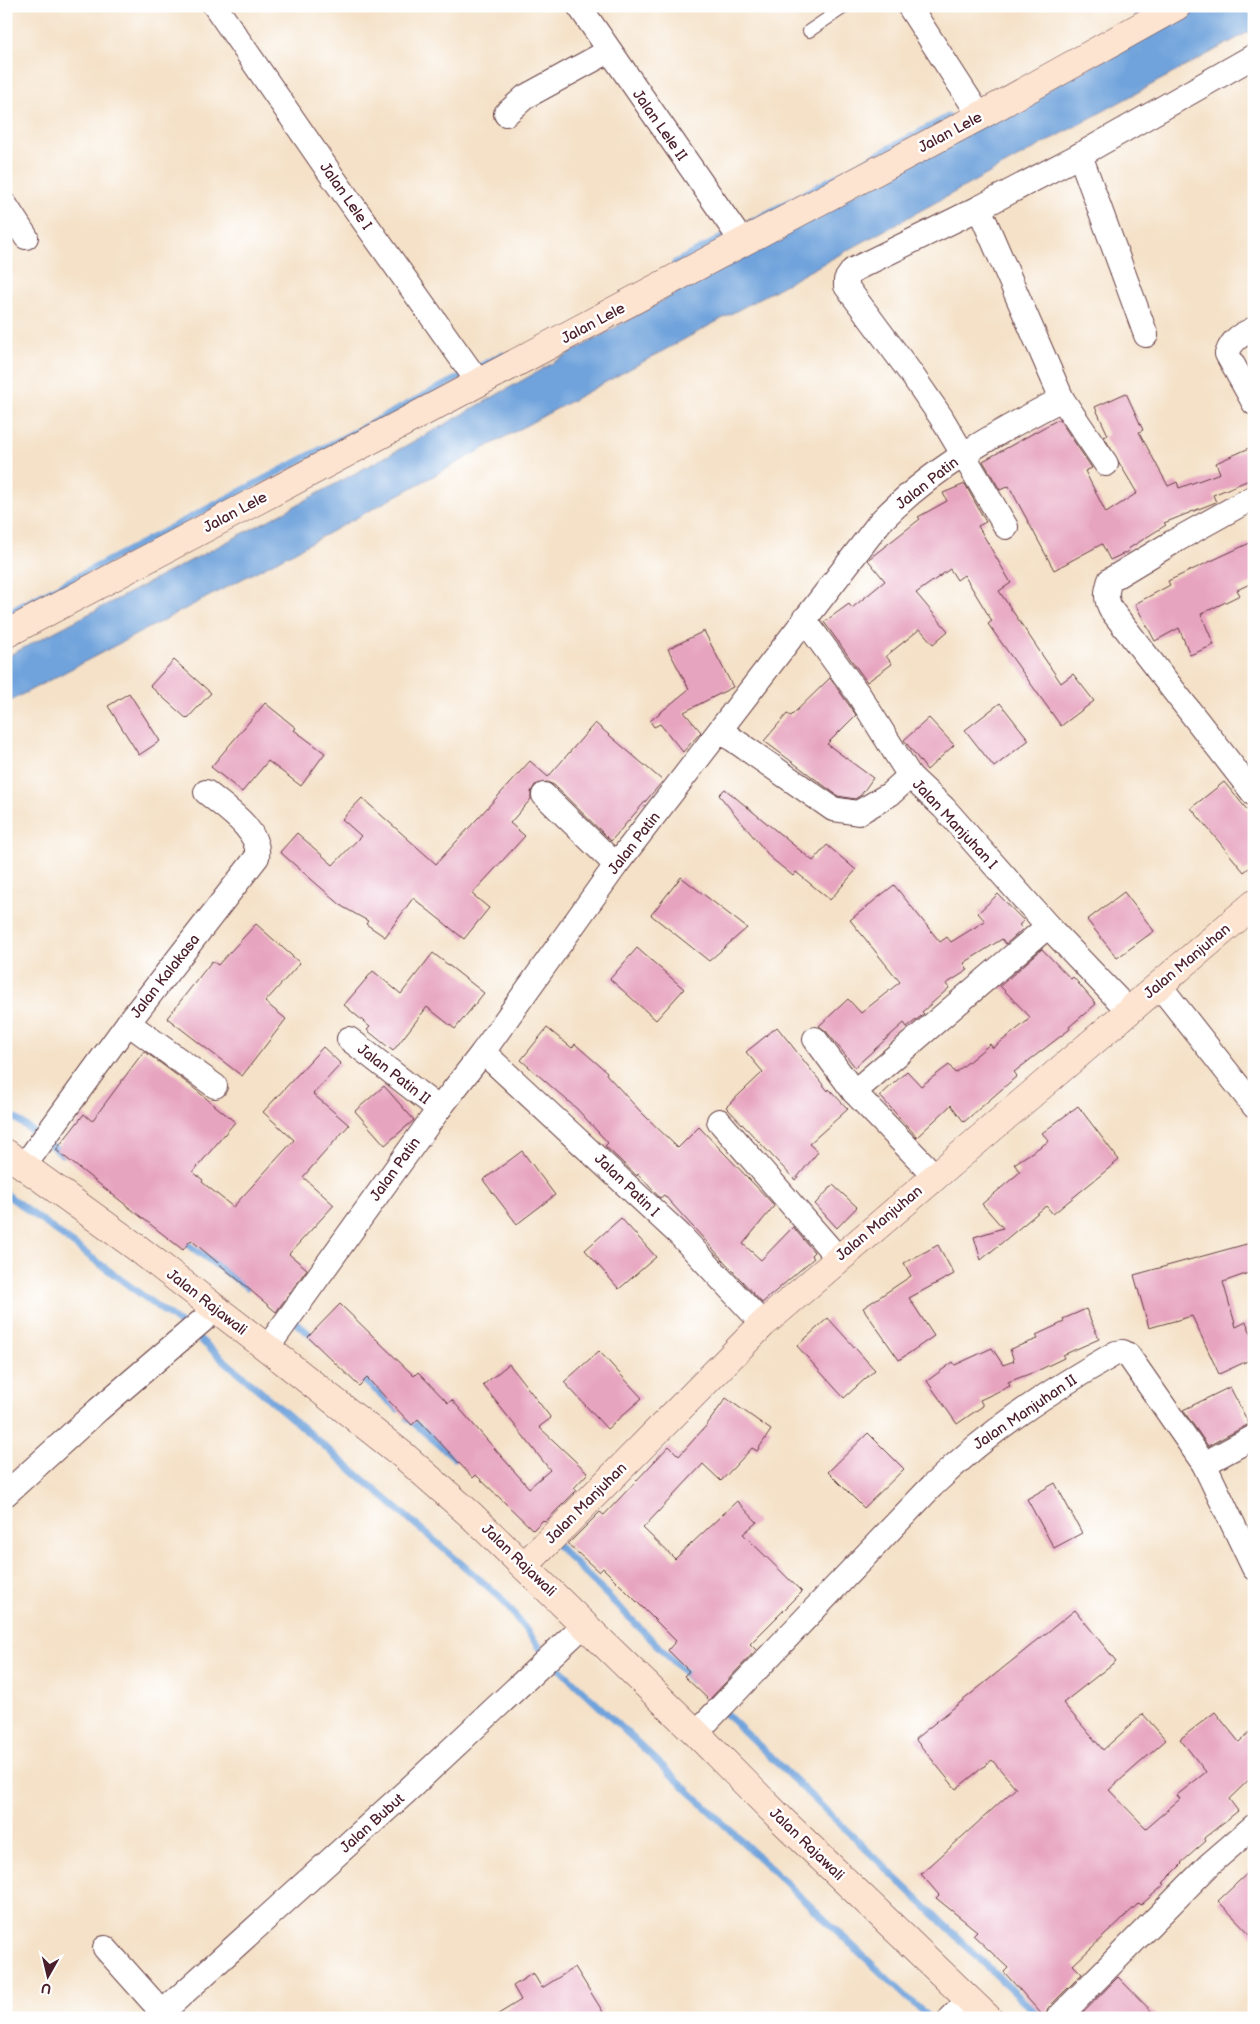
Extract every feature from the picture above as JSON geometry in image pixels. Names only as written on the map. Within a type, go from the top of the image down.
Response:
[{"type":"main road","name":"Jalan Lele","points":[[6,634],[980,116],[1177,6]]},
{"type":"main road","name":"Jalan Manjuhan","points":[[525,1565],[763,1324],[1254,904]]},
{"type":"main road","name":"Jalan Rajawali","points":[[15,1160],[136,1247],[404,1456],[525,1565],[696,1733],[969,2012]]},
{"type":"street","name":"Jalan Lele I","points":[[215,6],[334,179],[479,383]]},
{"type":"street","name":"Jalan Lele II","points":[[579,6],[608,51],[743,243]]},
{"type":"street","points":[[908,6],[980,116]]},
{"type":"street","points":[[506,114],[525,97],[608,51]]},
{"type":"street","points":[[1006,527],[910,372],[846,286],[846,280],[853,270],[979,208],[1080,155],[1254,56]]},
{"type":"street","points":[[1080,155],[1146,336]]},
{"type":"street","points":[[6,206],[26,237]]},
{"type":"street","points":[[979,208],[1062,399],[1106,464]]},
{"type":"street","points":[[1254,328],[1230,343],[1227,354],[1254,403]]},
{"type":"street","name":"Jalan Patin","points":[[267,1348],[616,866],[880,522],[898,504],[963,455],[1012,424],[1062,399]]},
{"type":"street","points":[[1254,497],[1110,580],[1106,592],[1106,601],[1254,794]]},
{"type":"street","name":"Jalan Manjuhan I","points":[[804,619],[859,695],[910,776],[944,808],[1048,926],[1129,1011]]},
{"type":"street","points":[[721,731],[833,809],[858,813],[890,794],[910,776]]},
{"type":"street","name":"Jalan Kalakasa","points":[[15,1160],[128,1023],[257,857],[259,848],[256,839],[239,820],[206,792]]},
{"type":"street","points":[[544,795],[616,866]]},
{"type":"street","points":[[854,1092],[1048,926]]},
{"type":"street","points":[[1159,985],[1254,1106]]},
{"type":"street","points":[[128,1023],[215,1086]]},
{"type":"street","name":"Jalan Patin II","points":[[349,1039],[439,1109]]},
{"type":"street","points":[[815,1039],[854,1092],[934,1176]]},
{"type":"street","name":"Jalan Patin I","points":[[483,1052],[680,1235],[763,1324]]},
{"type":"street","points":[[719,1121],[838,1258]]},
{"type":"street","points":[[6,1494],[98,1410],[216,1309]]},
{"type":"street","name":"Jalan Manjuhan II","points":[[696,1733],[932,1486],[969,1450],[1007,1421],[1116,1353],[1123,1352],[1128,1355],[1204,1464],[1254,1568]]},
{"type":"street","points":[[1204,1464],[1254,1437]]},
{"type":"street","name":"Jalan Bubut","points":[[159,2015],[407,1791],[584,1625]]},
{"type":"street","points":[[1058,2018],[1210,1864],[1254,1826]]},
{"type":"street","points":[[105,1948],[159,2015]]},
{"type":"lane","points":[[809,31],[846,6]]},
{"type":"water","points":[[1204,6],[1254,6],[1254,29],[301,548],[6,703],[6,657],[282,513],[442,426],[771,239]]},
{"type":"building","points":[[1126,393],[1143,430],[1139,432],[1168,486],[1177,482],[1179,488],[1220,473],[1216,463],[1254,446],[1254,478],[1213,495],[1216,502],[1164,523],[1166,525],[1128,549],[1129,551],[1110,560],[1102,544],[1054,570],[1009,486],[1000,490],[983,461],[1059,419],[1092,468],[1085,471],[1106,513],[1137,493],[1104,437],[1108,435],[1095,407]]},
{"type":"building","points":[[965,484],[986,522],[978,526],[1011,583],[999,591],[1061,683],[1073,674],[1094,701],[1061,726],[988,624],[992,621],[964,575],[957,580],[950,569],[916,593],[948,631],[933,644],[920,629],[886,656],[892,664],[867,682],[824,622],[849,604],[852,608],[885,581],[868,560],[870,558],[920,519],[918,517],[947,501],[943,493]]},
{"type":"building","points":[[1254,541],[1254,582],[1237,590],[1240,595],[1201,614],[1214,645],[1190,655],[1179,628],[1155,641],[1135,604],[1170,585],[1168,581]]},
{"type":"building","points":[[704,631],[733,687],[684,712],[701,732],[683,752],[660,724],[654,727],[650,721],[689,689],[668,649]]},
{"type":"building","points":[[174,660],[211,693],[187,719],[150,686]]},
{"type":"building","points":[[830,678],[856,715],[827,744],[873,778],[861,795],[855,799],[838,796],[764,741],[787,714],[791,716]]},
{"type":"building","points":[[129,693],[160,741],[139,755],[108,706]]},
{"type":"building","points":[[265,703],[296,728],[294,730],[325,753],[301,786],[268,761],[242,792],[211,767]]},
{"type":"building","points":[[1000,703],[1029,740],[994,767],[965,730]]},
{"type":"building","points":[[929,718],[954,745],[927,770],[904,740]]},
{"type":"building","points":[[595,723],[663,781],[611,841],[554,785],[547,782],[535,785],[531,792],[531,799],[510,823],[525,836],[472,894],[489,908],[464,939],[413,898],[385,937],[366,924],[368,921],[343,907],[280,852],[297,833],[333,865],[361,836],[342,819],[362,798],[436,864],[530,761],[548,777]]},
{"type":"building","points":[[1224,782],[1254,818],[1254,864],[1244,872],[1191,808]]},
{"type":"building","points":[[725,789],[813,861],[827,845],[856,870],[830,900],[796,872],[793,876],[771,858],[719,795]]},
{"type":"building","points":[[681,877],[747,928],[709,961],[651,915]]},
{"type":"building","points":[[894,885],[940,942],[947,937],[951,942],[985,921],[978,913],[998,894],[1024,921],[1019,925],[1023,929],[1006,944],[1002,939],[964,963],[968,970],[946,984],[949,988],[922,1012],[924,1014],[907,1027],[904,1023],[855,1067],[826,1031],[819,1026],[848,999],[861,1013],[900,982],[850,920]]},
{"type":"building","points":[[1124,892],[1154,931],[1117,958],[1087,920]]},
{"type":"building","points":[[256,924],[300,963],[265,1002],[286,1019],[242,1076],[167,1018],[212,961],[218,965]]},
{"type":"building","points":[[637,948],[684,989],[656,1020],[610,979]]},
{"type":"building","points":[[1042,949],[1071,979],[1073,977],[1096,1004],[1069,1027],[1070,1029],[1014,1072],[1017,1076],[964,1122],[951,1105],[917,1137],[880,1096],[907,1071],[921,1086],[949,1065],[955,1073],[990,1044],[993,1048],[1026,1022],[1030,1017],[1000,986]]},
{"type":"building","points":[[433,953],[484,993],[455,1029],[427,1007],[393,1051],[367,1030],[370,1027],[344,1005],[373,971],[401,994]]},
{"type":"building","points":[[777,1027],[828,1091],[829,1089],[848,1109],[809,1144],[818,1152],[795,1180],[726,1107],[763,1072],[746,1052]]},
{"type":"building","points":[[547,1028],[572,1048],[575,1044],[607,1072],[606,1074],[640,1111],[678,1148],[699,1127],[772,1203],[774,1206],[743,1244],[761,1260],[793,1227],[814,1252],[811,1255],[814,1258],[762,1303],[664,1195],[660,1198],[638,1174],[637,1176],[605,1146],[608,1143],[577,1109],[521,1060]]},
{"type":"building","points":[[323,1047],[341,1064],[313,1094],[349,1125],[303,1177],[334,1205],[289,1254],[307,1269],[276,1312],[191,1240],[183,1250],[56,1150],[84,1114],[92,1121],[144,1051],[235,1122],[193,1172],[203,1180],[202,1182],[233,1207],[294,1140],[263,1112]]},
{"type":"building","points":[[384,1086],[414,1120],[385,1145],[355,1111]]},
{"type":"building","points":[[1078,1106],[1119,1160],[1053,1214],[1046,1206],[981,1260],[974,1237],[1003,1228],[982,1204],[1020,1172],[1014,1164],[1049,1141],[1042,1133]]},
{"type":"building","points":[[522,1151],[555,1195],[517,1224],[483,1180]]},
{"type":"building","points":[[833,1185],[857,1207],[837,1228],[815,1204]]},
{"type":"building","points":[[621,1218],[656,1257],[619,1289],[585,1250]]},
{"type":"building","points":[[1254,1242],[1254,1271],[1223,1282],[1236,1327],[1246,1322],[1254,1340],[1254,1358],[1219,1374],[1192,1316],[1149,1328],[1134,1275]]},
{"type":"building","points":[[938,1245],[954,1274],[909,1298],[934,1336],[899,1360],[863,1308],[911,1276],[904,1263]]},
{"type":"building","points":[[340,1304],[414,1376],[418,1372],[448,1403],[452,1400],[529,1488],[550,1470],[483,1385],[509,1364],[551,1418],[539,1427],[588,1473],[574,1488],[577,1490],[545,1522],[543,1520],[533,1530],[476,1475],[473,1478],[418,1419],[412,1425],[367,1378],[359,1386],[308,1337]]},
{"type":"building","points":[[1086,1309],[1099,1339],[1063,1355],[1064,1358],[1037,1371],[1008,1382],[1010,1386],[980,1400],[983,1406],[957,1424],[927,1381],[953,1362],[955,1365],[992,1348],[1003,1365],[1014,1361],[1010,1349],[1038,1339],[1036,1335],[1064,1322],[1063,1319]]},
{"type":"building","points":[[828,1318],[875,1370],[844,1398],[797,1346]]},
{"type":"building","points":[[599,1351],[642,1398],[607,1429],[564,1382]]},
{"type":"building","points":[[1230,1387],[1249,1424],[1208,1446],[1183,1410]]},
{"type":"building","points":[[726,1398],[771,1430],[757,1451],[752,1448],[721,1481],[703,1464],[643,1528],[675,1559],[737,1501],[757,1522],[743,1534],[802,1592],[750,1644],[756,1650],[709,1700],[684,1676],[689,1671],[668,1650],[676,1641],[603,1568],[599,1572],[568,1544],[600,1512],[604,1515],[669,1446],[679,1456],[706,1426]]},
{"type":"building","points":[[868,1433],[904,1469],[864,1508],[828,1472]]},
{"type":"building","points":[[1055,1483],[1082,1533],[1054,1548],[1027,1499]]},
{"type":"building","points":[[1075,1610],[1116,1661],[1063,1703],[1103,1750],[1143,1714],[1166,1740],[1109,1790],[1146,1828],[1180,1799],[1177,1795],[1206,1772],[1180,1739],[1215,1712],[1239,1742],[1254,1728],[1254,1775],[1229,1799],[1238,1811],[1204,1838],[1206,1841],[1181,1863],[1163,1883],[1165,1884],[1141,1905],[1139,1903],[1073,1965],[1082,1974],[1048,2008],[1045,2018],[1004,1972],[1008,1968],[973,1935],[977,1931],[936,1898],[939,1895],[921,1874],[1016,1788],[992,1760],[956,1789],[915,1739]]},
{"type":"building","points":[[1254,1867],[1254,1938],[1218,1901]]},
{"type":"building","points":[[575,1967],[603,2012],[593,2018],[492,2018],[521,2000],[513,1986],[533,1973],[542,1988]]},
{"type":"building","points":[[1118,1977],[1158,2018],[1078,2018]]},
{"type":"waterway","points":[[1137,13],[1148,6]]},
{"type":"waterway","points":[[675,263],[948,117]]},
{"type":"waterway","points":[[6,614],[502,355]]},
{"type":"waterway","points":[[6,1111],[62,1154]]},
{"type":"waterway","points":[[6,1194],[190,1331],[500,1597],[548,1658],[929,2018]]},
{"type":"waterway","points":[[180,1239],[247,1287]]},
{"type":"waterway","points":[[292,1319],[316,1340]]},
{"type":"waterway","points":[[359,1376],[398,1409]]},
{"type":"waterway","points":[[408,1418],[455,1458]]},
{"type":"waterway","points":[[555,1543],[692,1680]]},
{"type":"waterway","points":[[723,1711],[1041,2018]]}]
